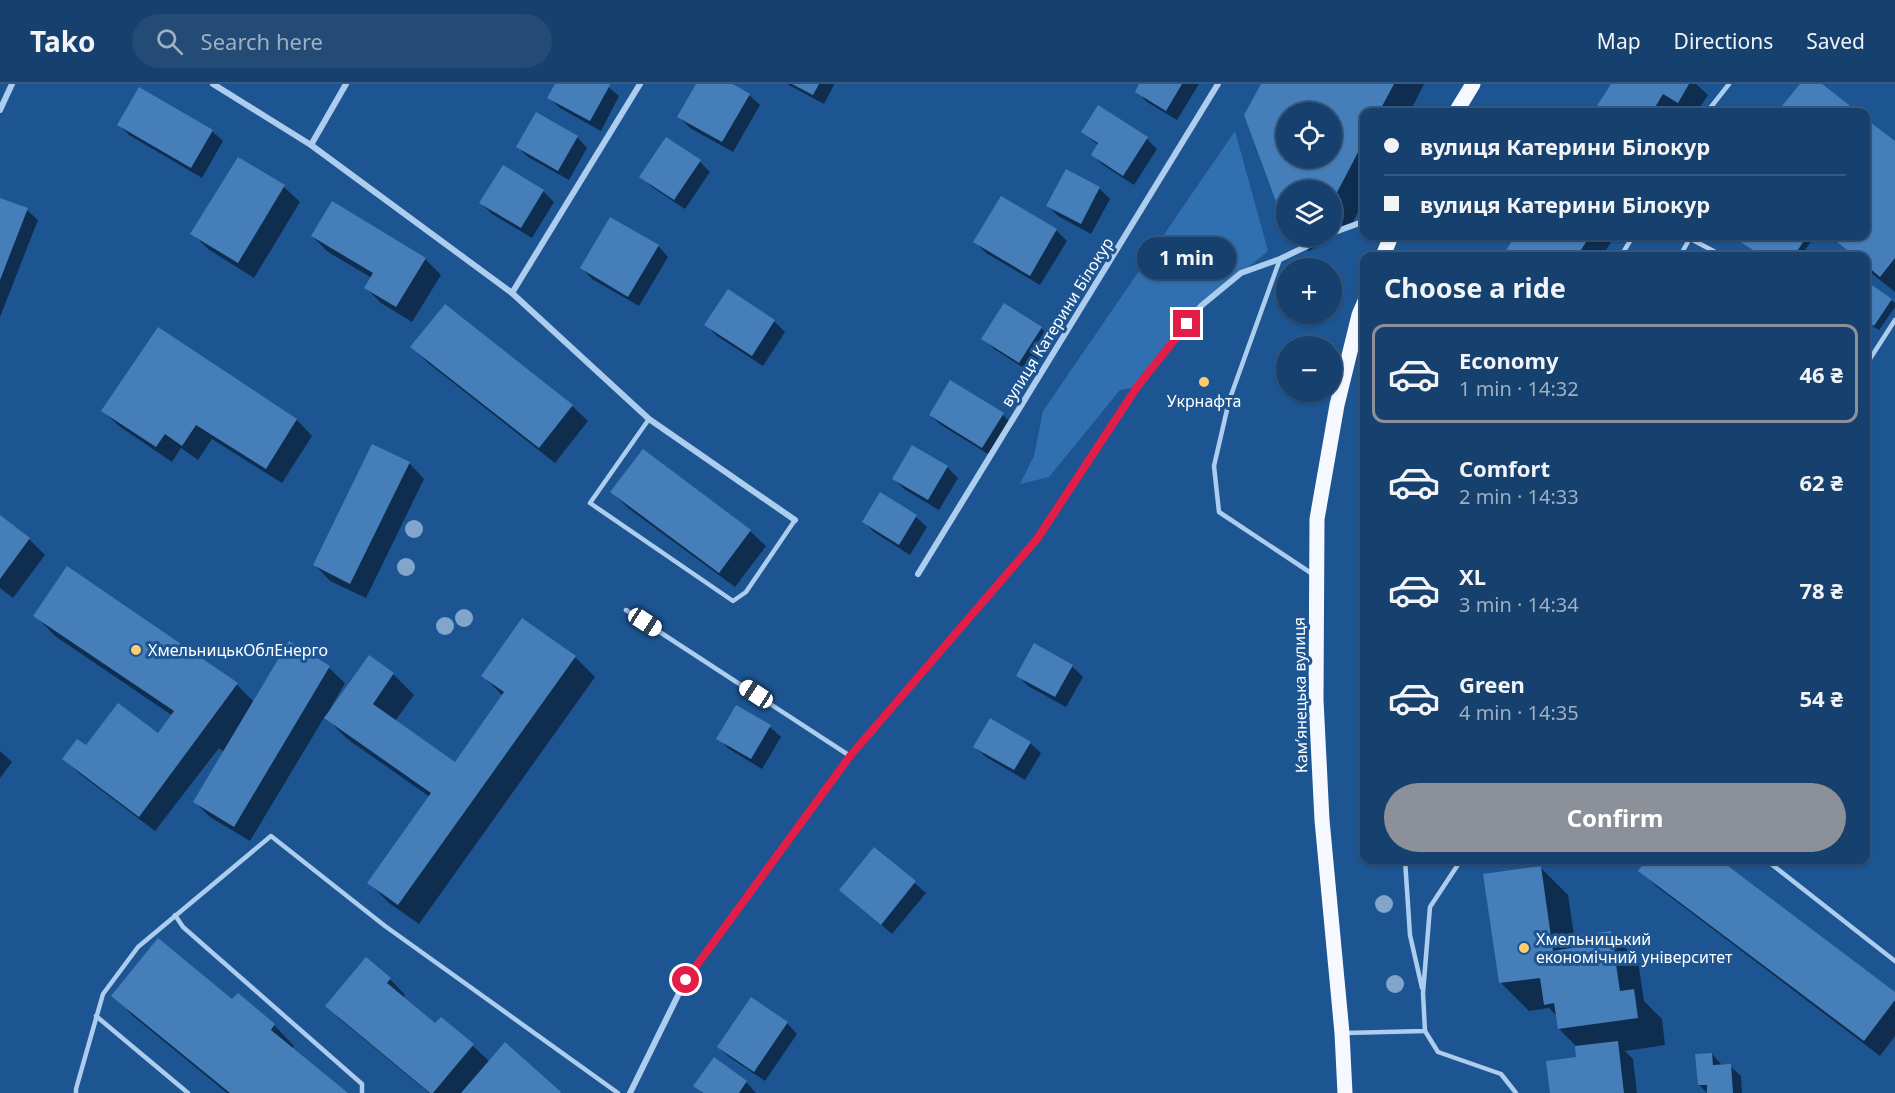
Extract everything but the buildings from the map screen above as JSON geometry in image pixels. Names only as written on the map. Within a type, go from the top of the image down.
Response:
[{"type":"main road","points":[[1458,108],[1473,84]]},
{"type":"main road","name":"Камʼянецька вулиця","points":[[1345,1093],[1342,1033],[1322,820],[1316,700],[1317,519],[1337,405],[1360,313]]},
{"type":"street","points":[[0,110],[12,84]]},
{"type":"street","points":[[213,84],[312,145],[512,293],[649,419],[795,520]]},
{"type":"street","points":[[312,145],[346,84]]},
{"type":"street","points":[[512,293],[639,84]]},
{"type":"street","name":"вулиця Катерини Білокур","points":[[918,574],[1218,84]]},
{"type":"street","points":[[1342,229],[1360,223]]},
{"type":"street","points":[[1282,258],[1307,246]]},
{"type":"street","points":[[630,1093],[686,980],[850,756],[1037,539],[1137,387],[1201,306],[1241,273],[1276,260]]},
{"type":"lane","points":[[1711,108],[1729,84]]},
{"type":"lane","points":[[1694,240],[1716,252]]},
{"type":"lane","points":[[1276,270],[1229,401],[1214,466],[1219,512],[1317,577]]},
{"type":"lane","points":[[1870,359],[1895,321]]},
{"type":"lane","points":[[649,419],[590,503],[733,601],[746,592],[795,520]]},
{"type":"lane","points":[[626,610],[850,756]]},
{"type":"lane","points":[[76,1093],[103,994],[138,947],[271,836],[385,926],[618,1093]]},
{"type":"lane","points":[[1406,864],[1410,935],[1423,993]]},
{"type":"lane","points":[[1458,864],[1430,907],[1423,993],[1425,1031],[1438,1052],[1501,1074],[1516,1093]]},
{"type":"lane","points":[[1771,864],[1895,962]]},
{"type":"lane","points":[[175,915],[183,927],[362,1084],[362,1093]]},
{"type":"lane","points":[[96,1016],[188,1093]]},
{"type":"lane","points":[[1342,1033],[1425,1031]]},
{"type":"shaded area","points":[[1235,131],[1268,251],[1201,306],[1137,387],[1120,390],[1049,477],[1020,484],[1034,456],[1043,411]]},
{"type":"place","name":"Укрнафта","points":[[1204,382]]},
{"type":"place","name":"ХмельницькОблЕнерго","points":[[136,650]]},
{"type":"place","name":"Хмельницький економічний університет","points":[[1524,948]]},
{"type":"route","points":[[686,980],[850,756],[1037,539],[1137,387],[1187,324]]}]
